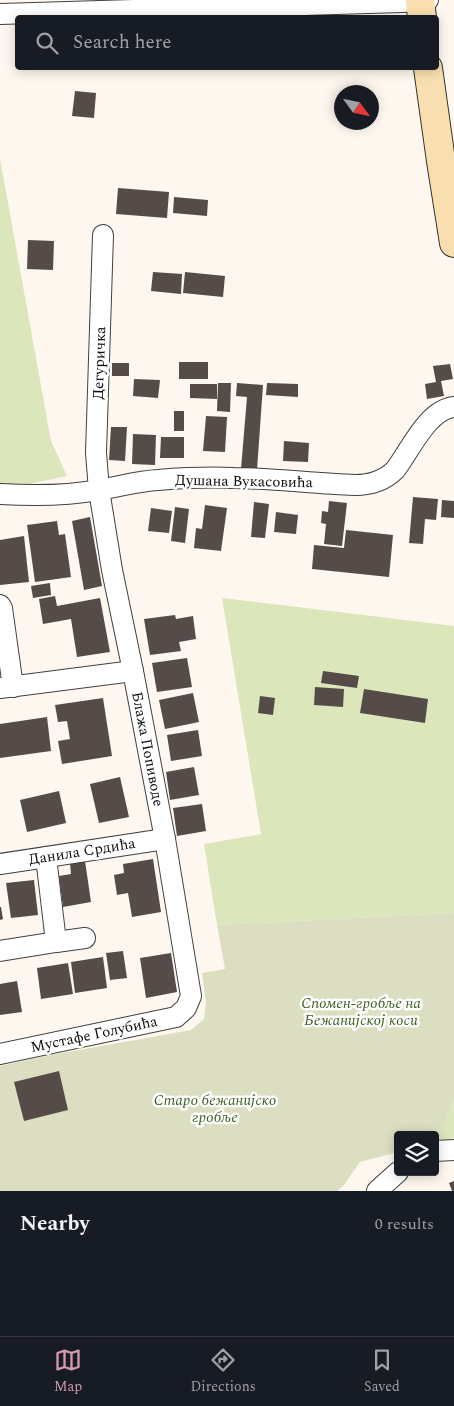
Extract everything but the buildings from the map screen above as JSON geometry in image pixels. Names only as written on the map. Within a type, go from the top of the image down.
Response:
[{"type":"main road","points":[[428,70],[454,243]]},
{"type":"street","points":[[9,9],[422,5]]},
{"type":"street","name":"Дегуричка","points":[[99,490],[96,453],[104,235]]},
{"type":"street","name":"Душана Вукасовића","points":[[0,494],[28,496],[61,495],[155,480],[191,478],[235,478],[363,485],[389,476],[434,416],[445,409],[454,407]]},
{"type":"street","name":"Блажа Попиводе","points":[[99,490],[102,519],[165,839],[191,996],[186,1008]]},
{"type":"street","points":[[0,605],[2,608],[6,688],[133,671]]},
{"type":"street","name":"Данила Срдића","points":[[0,864],[165,839]]},
{"type":"street","points":[[46,857],[56,942]]},
{"type":"street","points":[[0,951],[85,938]]},
{"type":"street","name":"Мустафе Голубића","points":[[0,1054],[176,1017],[186,1008]]},
{"type":"street","points":[[439,1151],[454,1150]]},
{"type":"street","points":[[377,1191],[394,1176]]},
{"type":"green space","points":[[0,159],[51,441],[67,476],[25,485],[0,484]]},
{"type":"green space","points":[[222,598],[454,626],[454,913],[217,925],[204,844],[261,834]]},
{"type":"green space","points":[[454,913],[454,1099],[439,1138],[439,1131],[394,1131],[394,1153],[360,1162],[343,1186],[337,1191],[0,1191],[0,1066],[191,1030],[204,1019],[206,1003],[202,973],[225,969],[217,925]]},
{"type":"green space","points":[[454,1099],[454,1138],[439,1142]]},
{"type":"park label","name":"Спомен-гробље на Бежанијској коси","points":[[361,1012]]},
{"type":"park label","name":"Старо бежанијско гробље","points":[[215,1108]]}]
